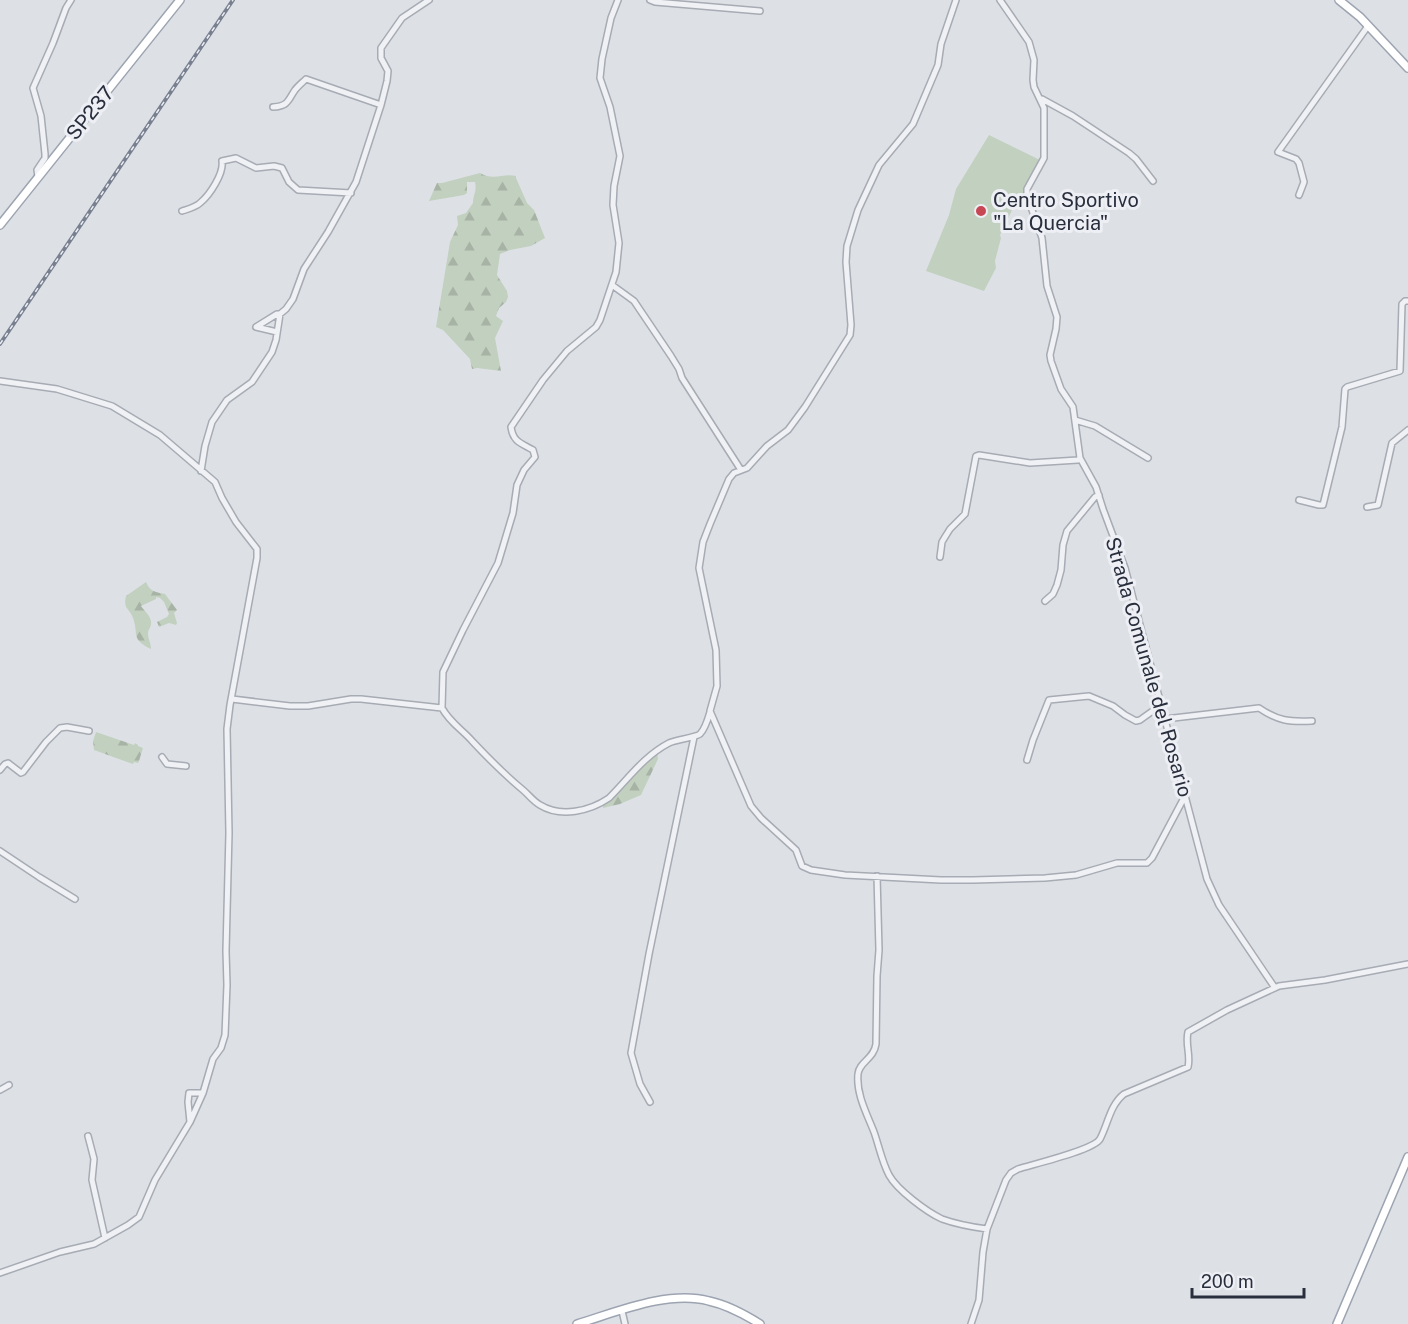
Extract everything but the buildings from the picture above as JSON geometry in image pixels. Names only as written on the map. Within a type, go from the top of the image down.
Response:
[{"type":"main road","name":"SP237","points":[[0,225],[180,0]]},
{"type":"main road","points":[[1339,0],[1368,26],[1408,68]]},
{"type":"main road","points":[[1337,1324],[1408,1157]]},
{"type":"main road","points":[[577,1324],[662,1300],[678,1298],[697,1298],[716,1302],[760,1324]]},
{"type":"street","points":[[38,177],[37,170],[45,154],[41,116],[33,88],[71,0]]},
{"type":"street","points":[[278,332],[256,327],[286,309],[293,299],[304,269],[351,193],[381,105],[388,70],[381,58],[381,48],[402,18],[429,0]]},
{"type":"street","points":[[618,0],[611,18],[600,78],[610,107],[620,156],[613,205],[619,243],[616,272],[596,327],[567,351],[543,380],[511,427],[515,439],[533,450],[535,456],[524,470],[517,485],[513,513],[498,563],[443,672],[442,708],[455,725],[504,774],[540,805],[558,812],[585,810],[602,803],[644,760],[669,743],[700,734],[717,686],[717,650],[699,568],[703,542],[729,479],[734,473],[744,469],[767,446],[788,430],[850,335],[847,246],[858,210],[879,165],[913,124],[938,65],[941,44],[956,0]]},
{"type":"street","points":[[651,0],[760,11]]},
{"type":"street","points":[[732,0],[732,9]]},
{"type":"street","name":"Strada Comunale del Rosario","points":[[1000,0],[1029,42],[1034,60],[1034,83],[1045,112],[1044,158],[1027,189],[1026,196],[1042,238],[1047,286],[1057,316],[1051,361],[1061,389],[1073,407],[1080,458],[1093,480],[1125,568],[1201,857],[1214,896],[1275,988]]},
{"type":"street","points":[[1299,195],[1304,185],[1299,163],[1296,159],[1278,152],[1368,26]]},
{"type":"street","points":[[273,107],[280,107],[290,99],[294,91],[306,79],[381,105]]},
{"type":"street","points":[[1041,99],[1073,116],[1130,153],[1153,181]]},
{"type":"street","points":[[182,211],[199,205],[214,186],[223,165],[222,161],[236,158],[256,168],[274,166],[282,168],[290,182],[298,189],[351,193]]},
{"type":"street","points":[[612,285],[634,301],[672,356],[682,378],[744,469]]},
{"type":"street","points":[[1299,500],[1323,505],[1342,427],[1345,389],[1400,371],[1402,304],[1408,301]]},
{"type":"street","points":[[201,471],[212,422],[227,400],[252,382],[272,352],[280,314]]},
{"type":"street","points":[[0,381],[57,389],[112,406],[160,435],[215,482],[236,522],[257,549],[258,558],[227,729],[229,833],[226,919],[227,985],[225,1035],[221,1048],[213,1059],[203,1093],[190,1122],[155,1180],[139,1217],[94,1244],[60,1252],[0,1273]]},
{"type":"street","points":[[1075,420],[1095,426],[1148,458]]},
{"type":"street","points":[[1367,507],[1378,505],[1392,443],[1408,429]]},
{"type":"street","points":[[940,557],[942,542],[964,514],[976,456],[1030,463],[1080,458]]},
{"type":"street","points":[[1045,601],[1053,594],[1057,585],[1067,531],[1099,495]]},
{"type":"street","points":[[1027,760],[1036,730],[1049,700],[1089,696],[1113,706],[1136,721],[1161,705]]},
{"type":"street","points":[[232,699],[308,706],[361,699],[442,708]]},
{"type":"street","points":[[1165,720],[1259,708],[1267,714],[1290,722],[1312,721]]},
{"type":"street","points":[[710,711],[751,806],[796,850],[802,866],[811,870],[838,874],[950,880],[1052,877],[1083,873],[1117,863],[1147,863],[1152,858],[1185,796]]},
{"type":"street","points":[[0,770],[8,763],[21,773],[23,772],[33,754],[60,728],[88,731]]},
{"type":"street","points":[[650,1102],[640,1084],[631,1053],[694,737]]},
{"type":"street","points":[[162,757],[167,764],[186,766]]},
{"type":"street","points":[[0,851],[75,899]]},
{"type":"street","points":[[877,876],[879,955],[876,1044],[874,1053],[859,1070],[860,1096],[886,1170],[897,1187],[939,1217],[963,1225],[987,1229]]},
{"type":"street","points":[[971,1324],[979,1300],[987,1229],[1006,1180],[1011,1173],[1096,1144],[1101,1138],[1110,1113],[1122,1095],[1188,1067],[1186,1042],[1188,1032],[1234,1007],[1275,988],[1290,984],[1325,980],[1408,964]]},
{"type":"street","points":[[0,1090],[9,1085]]},
{"type":"street","points":[[190,1122],[189,1093],[203,1093]]},
{"type":"street","points":[[88,1136],[94,1159],[92,1180],[105,1238]]},
{"type":"street","points":[[622,1311],[625,1324]]},
{"type":"green space","name":"Centro Sportivo \"La Quercia\"","points":[[989,135],[1040,160],[1019,207],[1014,206],[1000,235],[995,261],[996,268],[984,291],[926,271],[949,215],[956,189]]},
{"type":"green space","points":[[480,173],[494,177],[516,176],[527,203],[534,210],[545,238],[531,246],[500,254],[497,275],[508,297],[496,316],[503,321],[495,338],[501,371],[472,369],[470,359],[443,330],[436,327],[450,242],[458,225],[457,216],[466,213],[473,203],[475,182],[467,182],[467,193],[464,195],[429,201],[437,183]]},
{"type":"green space","points":[[146,582],[151,590],[165,594],[177,610],[174,613],[176,625],[169,623],[159,627],[157,622],[169,614],[164,602],[156,597],[141,606],[151,621],[148,633],[151,649],[140,642],[136,636],[133,618],[125,604],[126,596]]},
{"type":"green space","points":[[96,732],[134,745],[135,743],[143,748],[138,763],[133,764],[94,750],[93,741]]},
{"type":"green space","points":[[657,751],[658,759],[641,795],[603,808],[603,803]]},
{"type":"railway","points":[[0,344],[233,0]]},
{"type":"place","name":"Centro Sportivo \"La Quercia\"","points":[[981,211]]}]
